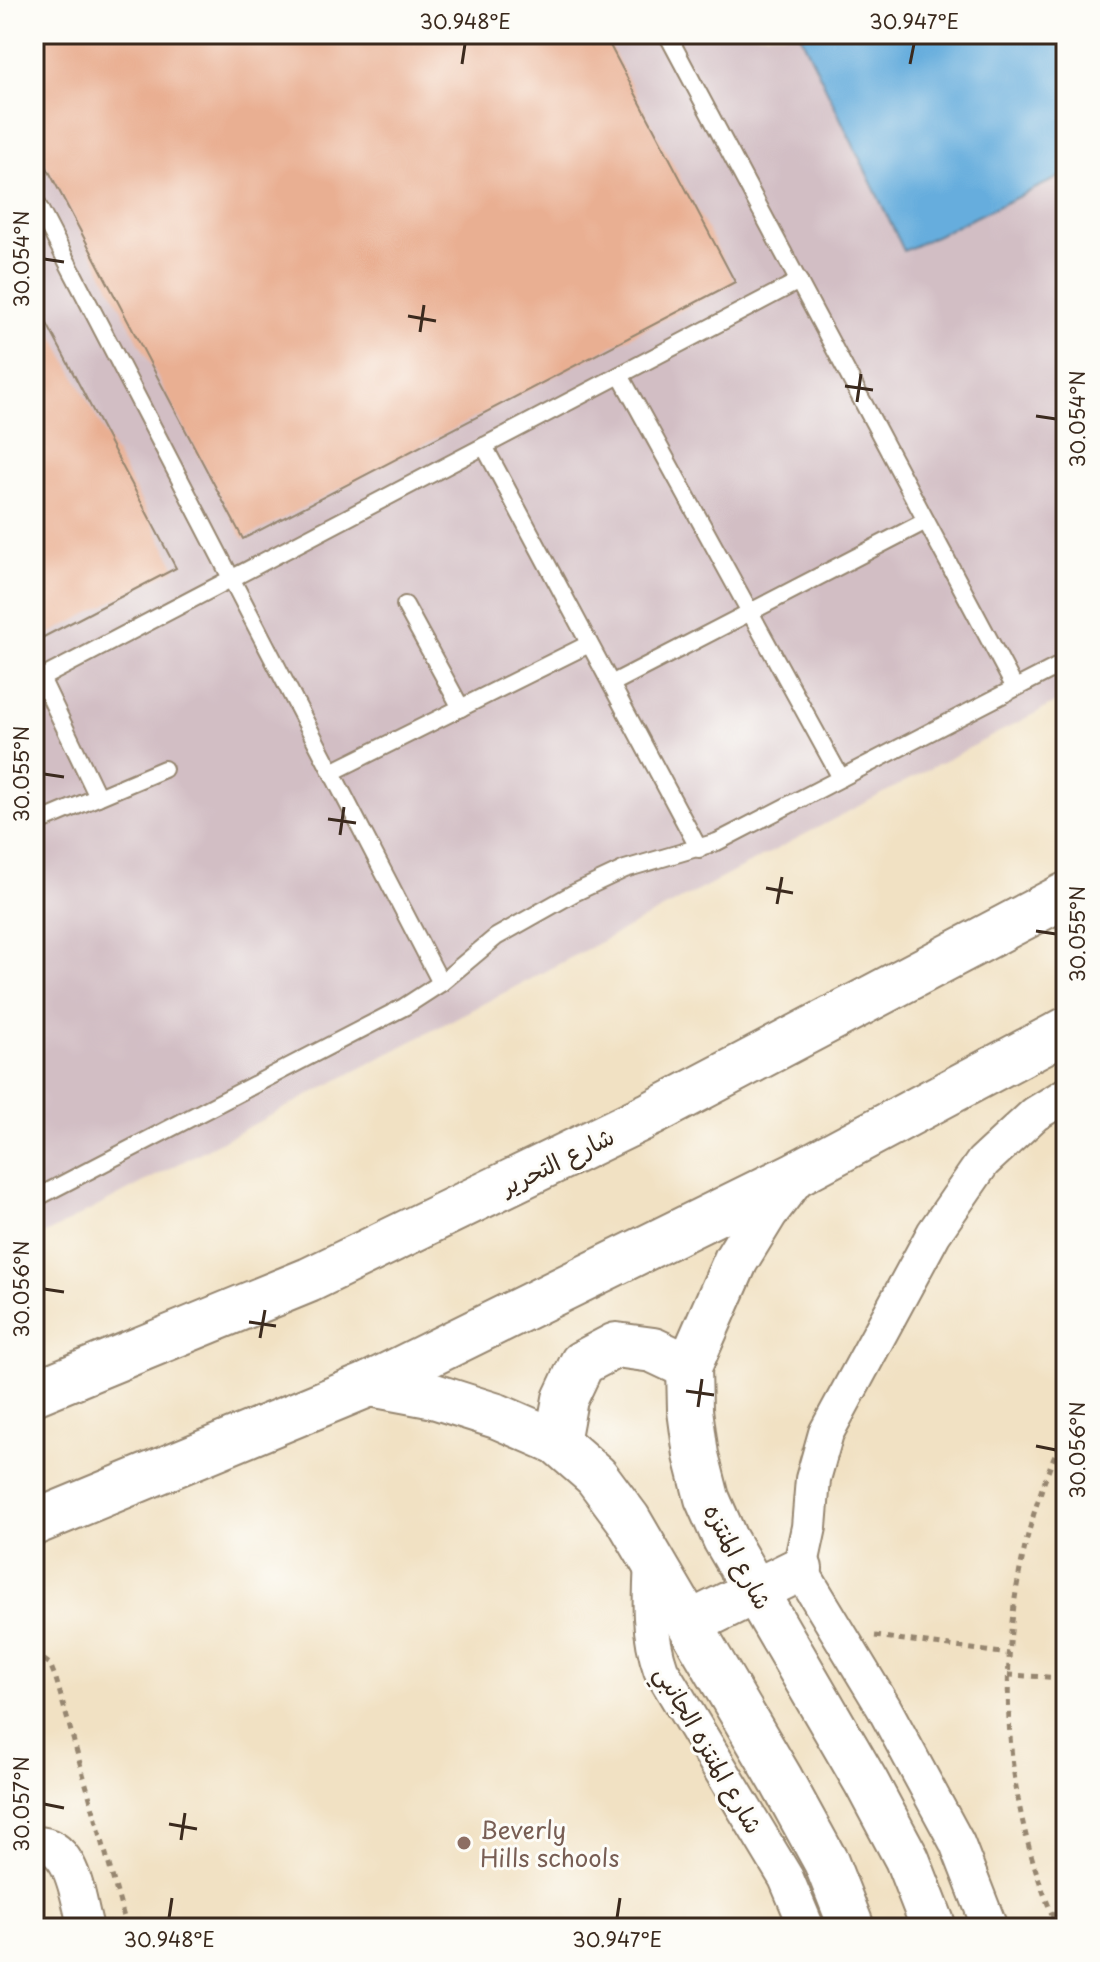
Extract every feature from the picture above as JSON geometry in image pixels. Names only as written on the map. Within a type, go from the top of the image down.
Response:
[{"type":"street","name":"شارع التحرير","points":[[34,1393],[168,1340],[352,1260],[651,1114],[1066,895]]},
{"type":"street","points":[[34,1523],[370,1384],[796,1174],[1066,1030]]},
{"type":"street","points":[[990,1928],[957,1843],[884,1708],[800,1569],[809,1527],[813,1479],[826,1433],[934,1233],[983,1162],[1035,1114],[1066,1095]]},
{"type":"street","name":"شارع المنتزه","points":[[796,1174],[766,1211],[736,1260],[689,1367],[690,1410],[696,1455],[707,1498],[725,1539],[907,1859],[934,1928]]},
{"type":"street","points":[[557,1442],[565,1399],[582,1363],[616,1345],[653,1350],[689,1367]]},
{"type":"street","points":[[370,1384],[434,1396],[497,1416],[557,1442],[596,1476],[628,1519],[691,1623],[826,1862],[852,1928]]},
{"type":"street","name":"شارع المنتزه الجانبي","points":[[652,1561],[649,1619],[653,1647],[661,1670],[786,1878],[807,1928]]},
{"type":"street","points":[[691,1623],[800,1569]]},
{"type":"street","points":[[34,1844],[45,1843],[57,1849],[66,1859],[86,1928]]},
{"type":"lane","points":[[667,34],[1015,688]]},
{"type":"lane","points":[[34,198],[441,983]]},
{"type":"lane","points":[[98,797],[37,680],[799,281]]},
{"type":"lane","points":[[620,375],[841,778]]},
{"type":"lane","points":[[484,446],[699,849]]},
{"type":"lane","points":[[611,684],[926,521]]},
{"type":"lane","points":[[405,605],[461,708]]},
{"type":"lane","points":[[332,772],[589,644]]},
{"type":"lane","points":[[34,1199],[404,1007],[441,983],[496,937],[574,893],[625,869],[699,849],[1066,662]]},
{"type":"lane","points":[[46,819],[164,769]]},
{"type":"path","points":[[1058,1928],[1046,1903],[1024,1830],[1011,1755],[1008,1675],[1014,1602],[1029,1528],[1066,1430]]},
{"type":"path","points":[[838,1630],[1009,1654]]},
{"type":"path","points":[[34,1653],[50,1664],[56,1679],[127,1928]]},
{"type":"path","points":[[1008,1675],[1066,1678]]},
{"type":"shaded area","points":[[34,34],[1066,34],[1066,697],[34,1240]]},
{"type":"water","points":[[800,34],[1066,34],[1066,174],[904,251]]},
{"type":"building","points":[[34,34],[604,34],[735,282],[243,539],[34,143]]},
{"type":"building","points":[[34,299],[176,568],[34,642]]},
{"type":"place","name":"Beverly Hills schools","points":[[464,1843]]}]
